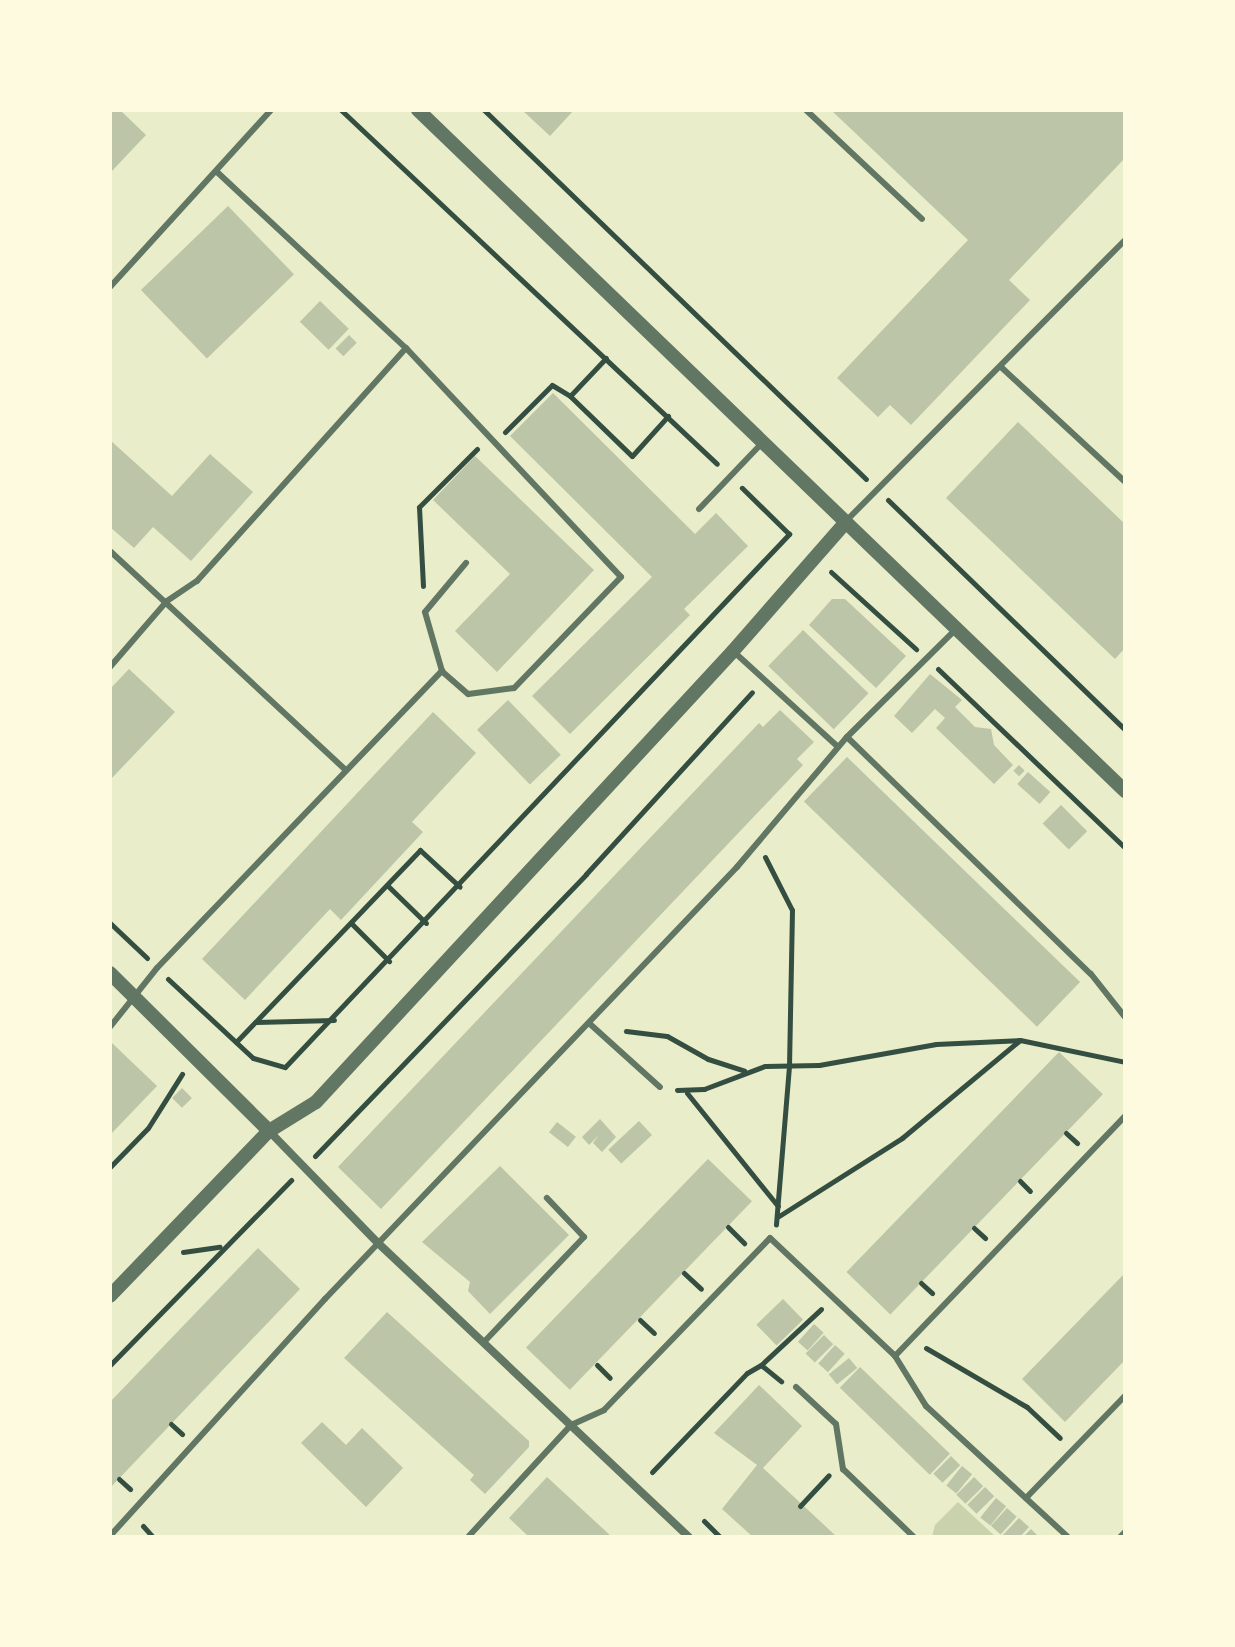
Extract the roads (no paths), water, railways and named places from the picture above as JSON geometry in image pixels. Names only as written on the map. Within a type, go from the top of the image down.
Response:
[{"type":"street","points":[[418,110],[1125,791]]},
{"type":"street","points":[[110,1296],[269,1131],[316,1102],[733,651],[845,523]]},
{"type":"street","points":[[110,973],[192,1052],[302,1169],[689,1537]]},
{"type":"lane","points":[[110,287],[271,110]]},
{"type":"lane","points":[[806,110],[922,219]]},
{"type":"lane","points":[[216,171],[406,348],[621,577],[514,688],[468,694],[442,671],[425,612],[466,563]]},
{"type":"lane","points":[[845,523],[1125,240]]},
{"type":"lane","points":[[110,667],[167,601],[197,581],[406,348]]},
{"type":"lane","points":[[1001,367],[1125,482]]},
{"type":"lane","points":[[699,509],[762,443]]},
{"type":"lane","points":[[110,551],[345,769]]},
{"type":"lane","points":[[110,1536],[378,1243],[590,1024],[757,842],[847,737],[957,628]]},
{"type":"lane","points":[[733,651],[838,747]]},
{"type":"lane","points":[[110,1027],[137,999],[157,968],[442,671]]},
{"type":"lane","points":[[847,737],[1091,974],[1125,1017]]},
{"type":"lane","points":[[590,1024],[660,1087]]},
{"type":"lane","points":[[895,1356],[1125,1116]]},
{"type":"lane","points":[[484,1342],[584,1237],[547,1198]]},
{"type":"lane","points":[[468,1537],[571,1425],[604,1410],[770,1238],[895,1356],[926,1406],[1068,1537]]},
{"type":"lane","points":[[796,1387],[836,1424],[843,1469],[914,1537]]},
{"type":"lane","points":[[1026,1498],[1125,1396]]},
{"type":"lane","points":[[1120,1537],[1125,1532]]}]
